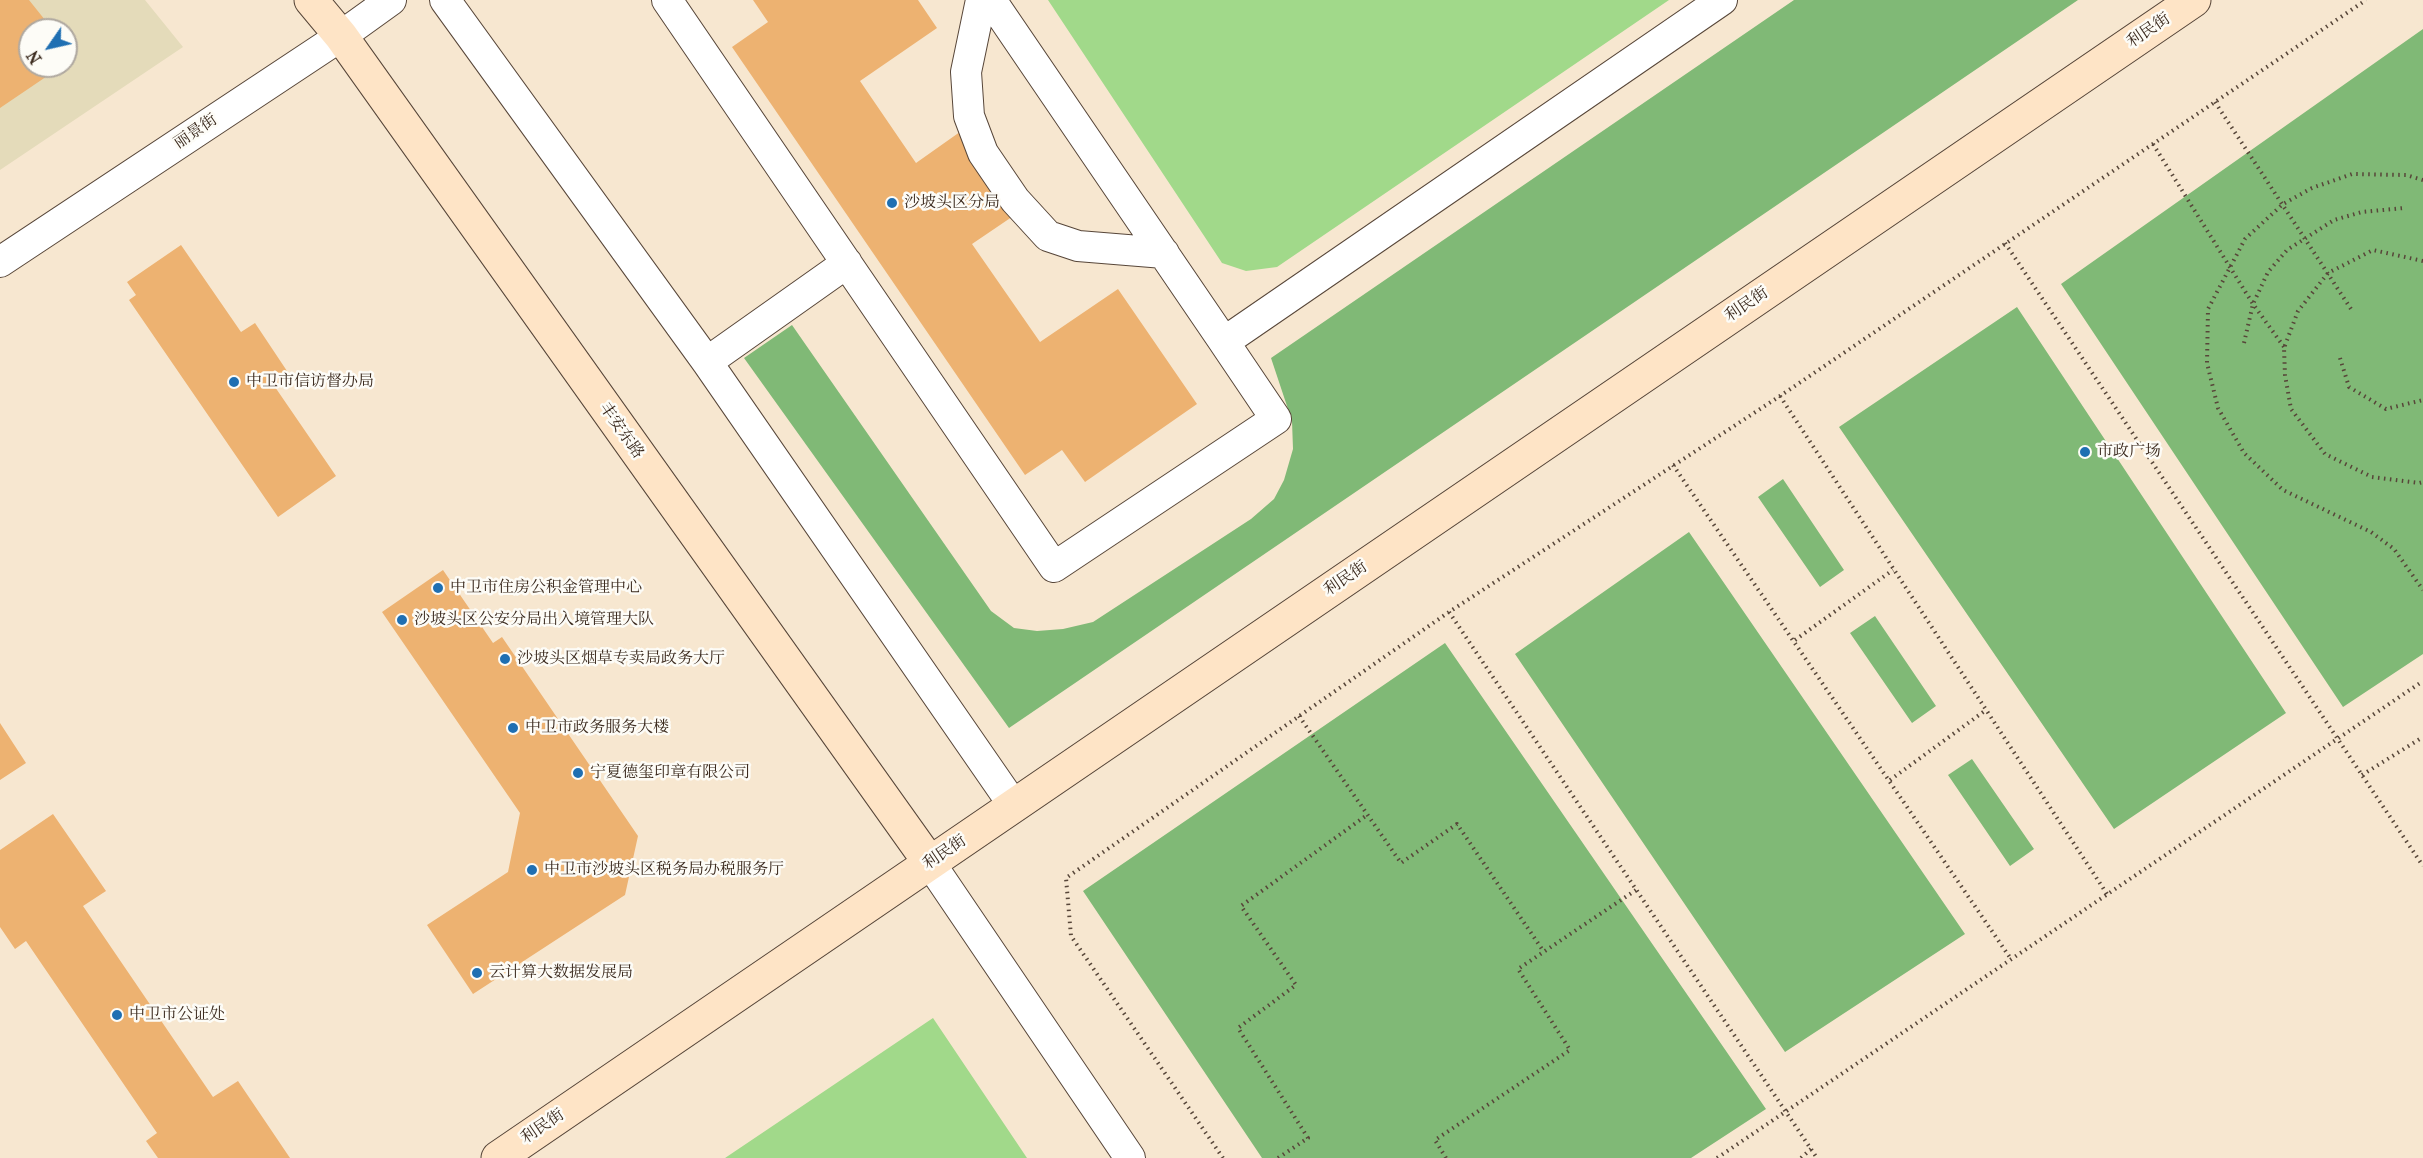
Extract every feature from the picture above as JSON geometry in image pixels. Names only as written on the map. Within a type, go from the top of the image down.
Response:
[{"type":"street","name":"丰安东路","points":[[311,0],[340,36],[930,863]]},
{"type":"street","name":"丽景街","points":[[0,262],[391,0]]},
{"type":"street","points":[[445,0],[707,362],[1014,806]]},
{"type":"street","points":[[667,0],[1054,567],[1276,419],[992,0]]},
{"type":"street","points":[[981,0],[966,72],[969,116],[983,153],[1015,200],[1048,236],[1077,246],[1164,253]]},
{"type":"street","points":[[1224,342],[1722,0]]},
{"type":"street","name":"利民街","points":[[498,1158],[2194,0]]},
{"type":"street","points":[[707,362],[847,263]]},
{"type":"street","points":[[930,863],[1130,1158]]},
{"type":"path","points":[[1223,1158],[1071,936],[1066,878],[1449,612],[1780,396],[2366,0]]},
{"type":"path","points":[[2215,102],[2353,312]]},
{"type":"path","points":[[2153,144],[2253,304],[2284,348]]},
{"type":"path","points":[[2423,180],[2406,175],[2352,174],[2312,188],[2283,204],[2245,239],[2208,309],[2207,363],[2218,408],[2244,453],[2283,490],[2331,515],[2371,532],[2394,549],[2423,590]]},
{"type":"path","points":[[2244,343],[2253,304],[2268,272],[2287,250],[2334,220],[2362,212],[2404,208]]},
{"type":"path","points":[[2005,243],[2423,866]]},
{"type":"path","points":[[2423,261],[2373,250],[2328,273],[2298,311],[2284,348],[2285,375],[2291,409],[2325,454],[2372,477],[2423,482]]},
{"type":"path","points":[[2340,358],[2349,387],[2386,409],[2423,399]]},
{"type":"path","points":[[1780,396],[2107,894]]},
{"type":"path","points":[[1673,465],[2012,959]]},
{"type":"path","points":[[1795,640],[1893,570]]},
{"type":"path","points":[[1449,612],[1817,1158]]},
{"type":"path","points":[[1717,1158],[2423,681]]},
{"type":"path","points":[[1890,780],[1986,710]]},
{"type":"path","points":[[1299,716],[1401,863],[1456,824],[1544,952]]},
{"type":"path","points":[[2362,775],[2423,737]]},
{"type":"path","points":[[1278,1158],[1308,1137],[1238,1028],[1296,985],[1241,906],[1367,815]]},
{"type":"path","points":[[1446,1158],[1435,1140],[1569,1050],[1518,969],[1636,890]]},
{"type":"path","points":[[1801,1158],[1811,1149]]},
{"type":"shaded area","points":[[0,0],[145,0],[183,47],[0,170]]},
{"type":"green space","points":[[1048,0],[1669,0],[1277,267],[1246,271],[1222,263]]},
{"type":"green space","points":[[1794,0],[2078,0],[1009,728],[744,358],[792,325],[991,611],[1014,628],[1037,631],[1063,629],[1093,622],[1251,519],[1274,499],[1284,480],[1293,449],[1292,421],[1271,358]]},
{"type":"green space","points":[[2423,29],[2423,654],[2343,707],[2061,284]]},
{"type":"green space","points":[[2017,307],[2286,713],[2114,829],[1839,427]]},
{"type":"green space","points":[[1783,479],[1844,570],[1820,587],[1758,497]]},
{"type":"green space","points":[[1689,532],[1965,934],[1785,1052],[1515,654]]},
{"type":"green space","points":[[1875,616],[1936,706],[1912,723],[1850,633]]},
{"type":"green space","points":[[1445,643],[1766,1109],[1691,1158],[1262,1158],[1083,891]]},
{"type":"green space","points":[[1972,759],[2034,849],[2010,866],[1948,775]]},
{"type":"green space","points":[[933,1018],[1027,1158],[725,1158]]},
{"type":"building","points":[[0,0],[29,0],[43,18],[18,18],[18,78],[44,78],[0,108]]},
{"type":"building","name":"沙坡头区分局","points":[[753,0],[918,0],[937,28],[860,81],[916,163],[974,122],[1031,204],[972,244],[1040,342],[1118,289],[1197,404],[1085,482],[1062,450],[1025,475],[732,47],[768,22]]},
{"type":"building","name":"中卫市信访督办局","points":[[181,245],[241,332],[255,323],[291,377],[275,387],[336,476],[278,517],[129,300],[136,295],[127,282]]},
{"type":"building","name":"中卫市政务服务大楼","points":[[443,570],[493,643],[502,637],[638,836],[625,895],[473,994],[427,925],[508,872],[520,813],[382,612]]},
{"type":"building","points":[[0,723],[26,763],[0,780]]},
{"type":"building","name":"中卫市公证处","points":[[53,814],[106,891],[83,906],[213,1097],[238,1081],[290,1158],[158,1158],[146,1141],[157,1133],[26,941],[15,949],[0,927],[0,850]]},
{"type":"place","name":"沙坡头区分局","points":[[892,203]]},
{"type":"place","name":"中卫市信访督办局","points":[[234,382]]},
{"type":"place","name":"市政广场","points":[[2085,452]]},
{"type":"place","name":"中卫市住房公积金管理中心","points":[[438,588]]},
{"type":"place","name":"沙坡头区公安分局出入境管理大队","points":[[402,620]]},
{"type":"place","name":"沙坡头区烟草专卖局政务大厅","points":[[505,659]]},
{"type":"place","name":"中卫市政务服务大楼","points":[[513,728]]},
{"type":"place","name":"宁夏德玺印章有限公司","points":[[578,773]]},
{"type":"place","name":"中卫市沙坡头区税务局办税服务厅","points":[[532,870]]},
{"type":"place","name":"云计算大数据发展局","points":[[477,973]]},
{"type":"place","name":"中卫市公证处","points":[[117,1015]]}]
